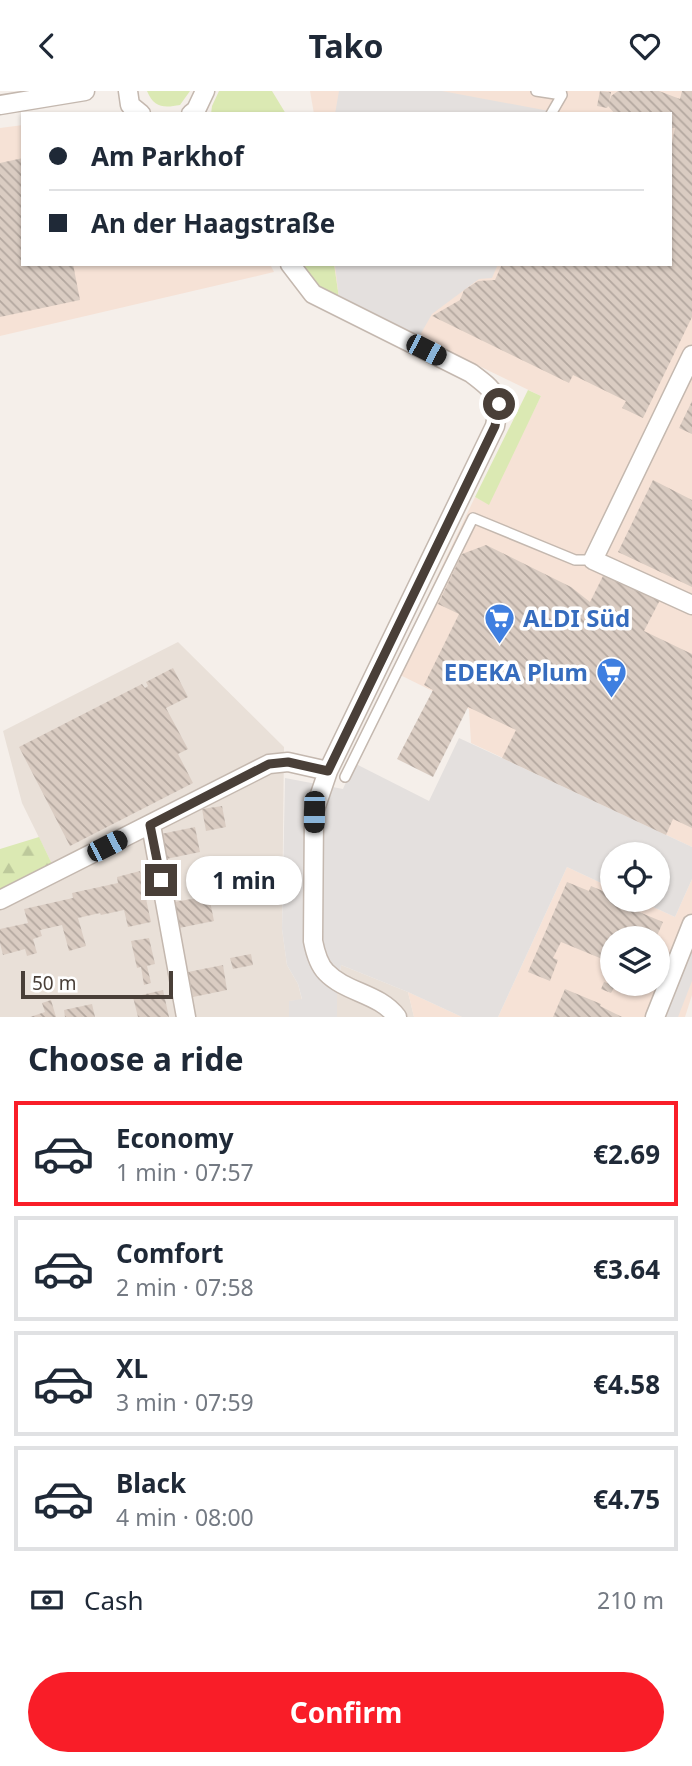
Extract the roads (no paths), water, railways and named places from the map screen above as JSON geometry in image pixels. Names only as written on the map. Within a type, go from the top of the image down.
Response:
[{"type":"street","points":[[0,105],[85,91]]},
{"type":"street","points":[[128,91],[130,104],[139,112]]},
{"type":"street","points":[[194,112],[205,91]]},
{"type":"street","points":[[292,266],[313,294],[471,373],[492,389],[499,404],[495,426],[337,774],[314,812],[313,941],[317,958],[326,972],[388,1005],[397,1017]]},
{"type":"street","points":[[692,355],[593,560],[692,605]]},
{"type":"street","points":[[0,900],[269,764],[288,762],[337,774]]},
{"type":"street","points":[[150,825],[186,1017]]},
{"type":"street","points":[[656,1017],[692,924]]},
{"type":"lane","points":[[536,91],[561,93],[552,112]]},
{"type":"lane","points":[[337,774],[473,518],[575,560],[593,560]]},
{"type":"place","name":"ALDI Süd","points":[[500,646]]},
{"type":"place","name":"EDEKA Plum","points":[[611,700]]}]
